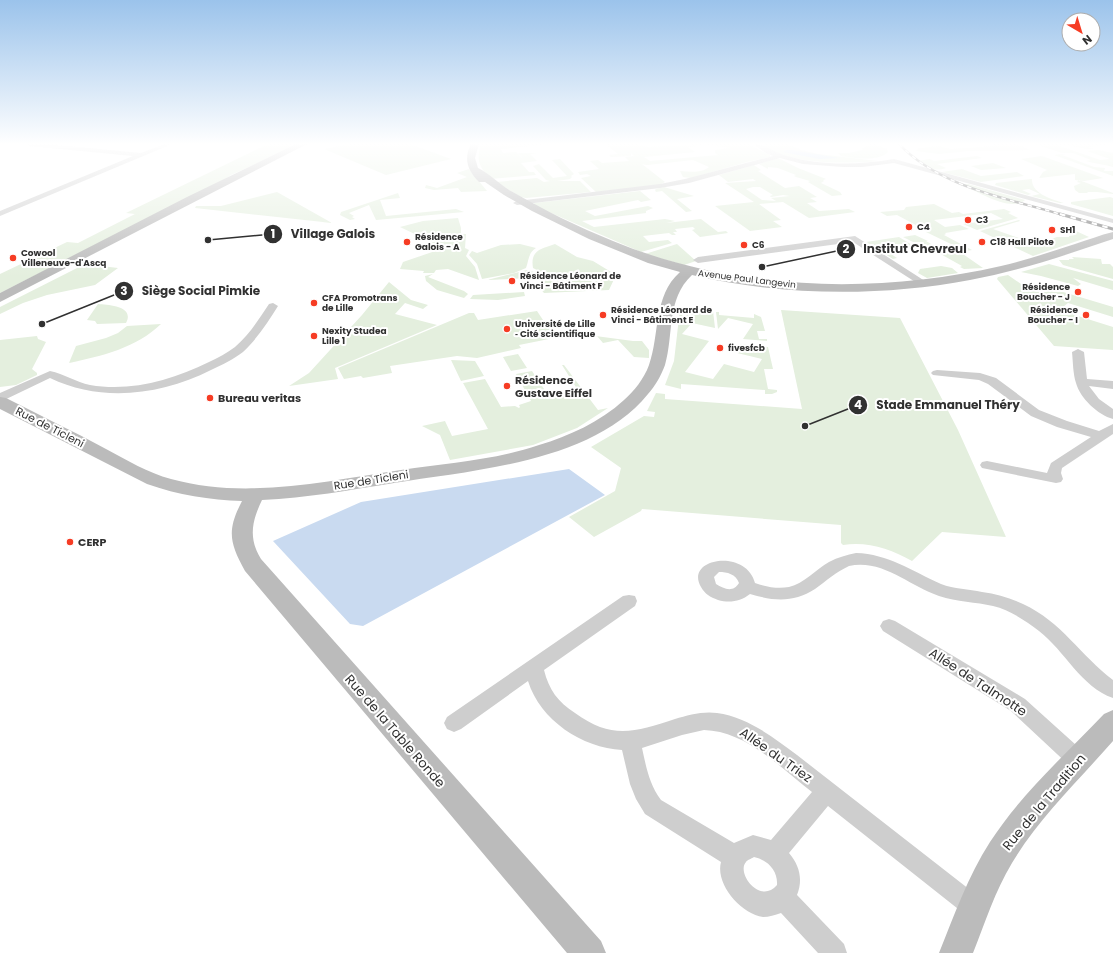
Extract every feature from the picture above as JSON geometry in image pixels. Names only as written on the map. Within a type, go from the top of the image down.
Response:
[{"type":"street","points":[[0,214],[61,188]]},
{"type":"street","points":[[0,298],[36,278],[211,188]]},
{"type":"street","name":"Avenue Paul Langevin","points":[[494,188],[538,213],[624,250],[673,267],[721,277],[800,286],[876,287],[922,283],[977,275],[1012,268],[1058,255],[1113,236]]},
{"type":"street","points":[[520,202],[638,188]]},
{"type":"street","points":[[994,188],[1113,221]]},
{"type":"street","points":[[698,260],[855,239],[922,283]]},
{"type":"street","name":"Rue de Ticleni","points":[[669,296],[666,278],[673,267]]},
{"type":"street","name":"Rue de Ticleni","points":[[0,402],[157,481],[199,492],[255,495],[295,491],[496,461],[556,445],[590,431],[625,408],[637,396],[651,378],[659,356],[669,296],[680,278],[689,271]]},
{"type":"street","points":[[0,294],[36,278]]},
{"type":"street","points":[[0,398],[50,374],[74,384],[110,390],[143,388],[183,380],[206,369],[239,349],[247,342],[273,306]]},
{"type":"street","points":[[1078,352],[1081,382],[1089,397],[1113,414]]},
{"type":"street","points":[[937,373],[985,378],[1035,413],[1062,424],[1101,436]]},
{"type":"street","points":[[1081,382],[1113,385]]},
{"type":"street","points":[[987,465],[1056,479],[1054,472],[1056,466],[1113,428]]},
{"type":"street","name":"Rue de la Table Ronde","points":[[255,495],[241,524],[242,545],[253,565],[266,582],[589,953]]},
{"type":"street","points":[[746,587],[769,593],[787,594],[802,589],[830,568],[838,564],[856,559],[882,562],[946,592],[990,599],[1018,609],[1038,620],[1055,634],[1092,674],[1113,690]]},
{"type":"street","points":[[454,723],[629,601]]},
{"type":"street","name":"Allée de Talmotte","points":[[889,626],[1018,705],[1079,761]]},
{"type":"street","name":"Allée du Triez","points":[[534,667],[538,686],[548,703],[566,718],[588,732],[600,737],[630,741],[695,722],[718,721],[744,731],[759,740],[827,791],[975,908]]},
{"type":"street","name":"Rue de la Tradition","points":[[956,953],[993,868],[1004,848],[1035,808],[1113,722]]},
{"type":"street","points":[[630,741],[643,791],[653,807],[735,856]]},
{"type":"street","points":[[774,854],[827,791]]},
{"type":"street","points":[[753,846],[760,847],[774,854],[781,860],[788,875],[787,891],[783,898],[769,905],[752,901],[744,896],[738,889],[733,876],[732,864],[735,856],[740,851],[753,846]]},
{"type":"street","points":[[783,898],[835,953]]},
{"type":"green space","points":[[176,188],[207,188],[0,293],[0,274],[67,242],[78,243],[135,214],[126,213]]},
{"type":"green space","points":[[427,188],[452,188],[434,190]]},
{"type":"green space","points":[[458,188],[485,188],[487,191],[461,192]]},
{"type":"green space","points":[[507,188],[587,188],[591,192],[526,198],[521,197]]},
{"type":"green space","points":[[592,188],[628,188],[596,192]]},
{"type":"green space","points":[[669,188],[694,196],[677,199],[692,211],[686,212],[662,191],[656,192],[656,189]]},
{"type":"green space","points":[[733,188],[748,188],[746,189],[762,200],[776,201],[771,198],[790,196],[783,195],[771,197],[770,196],[773,195],[762,188],[803,188],[817,197],[810,198],[817,202],[807,203],[819,211],[849,209],[855,212],[809,218],[783,202],[759,204],[781,220],[773,221],[782,227],[750,231],[715,206],[754,202]]},
{"type":"green space","points":[[819,188],[833,188],[840,192],[842,195],[832,196]]},
{"type":"green space","points":[[970,188],[984,188],[1025,200],[1012,204],[984,196]]},
{"type":"green space","points":[[1006,188],[1035,188],[1044,196],[1064,203],[1031,196],[1040,194],[1029,189],[1022,190],[1031,194],[1028,195]]},
{"type":"green space","points":[[1075,188],[1101,188],[1113,194],[1097,192],[1079,193]]},
{"type":"green space","points":[[640,191],[651,200],[641,202],[638,200],[585,211],[595,216],[648,206],[653,208],[646,211],[646,213],[582,221],[594,227],[665,219],[675,221],[666,223],[701,219],[718,232],[726,231],[728,233],[700,237],[692,230],[695,229],[693,227],[675,229],[677,232],[673,232],[676,235],[669,233],[643,236],[649,242],[668,240],[672,243],[641,252],[535,206],[534,203]]},
{"type":"green space","points":[[277,192],[332,223],[195,208],[196,206],[221,206]]},
{"type":"green space","points":[[398,193],[400,198],[380,200],[386,216],[456,209],[464,212],[376,220],[369,205],[349,213],[354,216],[352,217],[355,219],[350,220],[340,215],[341,212]]},
{"type":"green space","points":[[1110,197],[1113,198],[1113,216],[1071,204],[1071,202]]},
{"type":"green space","points":[[934,204],[952,213],[959,212],[963,214],[1004,209],[1011,212],[1008,213],[1018,218],[977,230],[963,224],[1003,219],[991,213],[934,220],[945,227],[960,225],[969,229],[945,233],[946,234],[944,235],[972,250],[960,252],[983,268],[964,269],[960,267],[962,266],[919,242],[913,242],[903,237],[915,235],[938,248],[953,245],[926,232],[927,231],[897,215],[887,216],[880,212],[904,210],[906,207]]},
{"type":"green space","points":[[458,218],[461,234],[466,234],[465,248],[469,250],[466,256],[475,267],[479,280],[448,269],[436,270],[434,273],[423,273],[424,271],[400,269],[403,262],[444,248],[400,227],[423,221]]},
{"type":"green space","points":[[1019,220],[1020,221],[993,229],[1036,244],[1057,237],[1069,237],[1075,235],[1072,233],[1076,231],[1089,237],[1033,256],[980,231]]},
{"type":"green space","points":[[899,237],[927,254],[923,255],[910,247],[885,250],[897,258],[893,259],[866,242]]},
{"type":"green space","points":[[520,244],[536,248],[530,254],[526,268],[514,273],[482,279],[477,264],[469,255],[472,251],[477,253],[501,245]]},
{"type":"green space","points":[[555,244],[577,257],[593,261],[616,275],[609,290],[544,293],[539,287],[541,272],[533,268],[533,257],[541,249]]},
{"type":"green space","points":[[677,244],[696,261],[684,265],[645,254]]},
{"type":"green space","points":[[1072,257],[1101,259],[1102,264],[1110,264],[1113,267],[1113,279],[1063,265],[1059,260],[1074,259]]},
{"type":"green space","points":[[85,264],[118,268],[95,285],[47,295],[23,303],[0,314],[0,307]]},
{"type":"green space","points":[[1049,264],[1113,281],[1113,290],[1073,278],[1081,284],[1078,286],[1021,272]]},
{"type":"green space","points":[[941,266],[952,268],[958,273],[927,278],[918,273],[920,269]]},
{"type":"green space","points":[[527,270],[534,272],[535,280],[530,280],[529,278],[487,280]]},
{"type":"green space","points":[[433,274],[428,277],[468,294],[464,298],[437,290],[426,281],[425,276]]},
{"type":"green space","points":[[1008,275],[1024,286],[1030,282],[1113,307],[1113,317],[1068,303],[1059,310],[1113,327],[1113,350],[1054,346],[997,279],[998,277]]},
{"type":"green space","points":[[389,282],[411,300],[428,305],[423,309],[405,303],[395,314],[437,325],[335,368],[338,379],[289,386],[309,373],[362,315]]},
{"type":"green space","points":[[524,292],[525,296],[498,300],[470,299],[473,295]]},
{"type":"green space","points":[[98,304],[114,306],[124,310],[128,317],[126,323],[97,324],[95,321],[87,320]]},
{"type":"green space","points":[[680,309],[687,309],[687,312],[710,314],[711,311],[713,311],[715,328],[692,323],[682,334],[709,341],[685,372],[713,379],[724,364],[754,372],[762,359],[733,352],[739,344],[768,347],[773,369],[764,369],[768,389],[777,390],[777,392],[765,394],[765,390],[681,384],[681,389],[665,385],[674,361]]},
{"type":"green space","points":[[781,310],[900,318],[958,430],[1006,537],[942,532],[912,561],[879,547],[861,544],[843,545],[841,543],[841,525],[642,509],[641,511],[594,537],[569,517],[615,491],[621,468],[591,447],[644,416],[654,417],[655,412],[647,411],[656,393],[665,394],[665,399],[802,409]]},
{"type":"green space","points":[[537,311],[553,335],[569,335],[519,345],[521,348],[477,358],[457,356],[390,366],[392,373],[363,378],[361,376],[344,379],[338,368],[469,313],[474,313],[478,320]]},
{"type":"green space","points":[[716,312],[719,312],[719,315],[754,318],[754,314],[761,317],[765,331],[757,331],[759,339],[767,339],[767,341],[743,339],[753,324],[728,318],[718,329]]},
{"type":"green space","points":[[161,324],[141,339],[130,345],[106,354],[69,363],[76,346],[106,338],[118,333],[127,326]]},
{"type":"green space","points":[[569,335],[588,335],[596,336],[572,339]]},
{"type":"green space","points":[[37,336],[38,339],[46,342],[32,369],[37,373],[37,375],[16,385],[0,387],[0,340]]},
{"type":"green space","points":[[597,336],[642,341],[649,350],[649,358],[634,357],[618,340],[603,343]]},
{"type":"green space","points":[[518,354],[527,368],[511,371],[503,357]]},
{"type":"green space","points":[[451,360],[475,361],[484,376],[461,381]]},
{"type":"green space","points":[[562,365],[564,365],[598,410],[608,408],[577,428],[533,445],[450,460],[440,435],[422,426],[445,421],[452,436],[488,429],[463,383],[485,379],[501,407],[515,406],[519,408],[519,405],[531,401],[516,374],[532,371],[550,398],[564,396],[565,399],[568,398],[568,396],[579,392]]},
{"type":"water","points":[[569,469],[605,495],[363,626],[350,624],[273,541],[361,502]]},
{"type":"railway","points":[[972,188],[1063,215]]},
{"type":"railway","points":[[1060,214],[1113,229]]},
{"type":"place","name":"C3","points":[[968,220]]},
{"type":"place","name":"C4","points":[[909,227]]},
{"type":"place","name":"SH1","points":[[1052,230]]},
{"type":"place","name":"Village Galois","points":[[208,240]]},
{"type":"place","name":"Résidence Galois - A","points":[[407,242]]},
{"type":"place","name":"C18 Hall Pilote","points":[[982,242]]},
{"type":"place","name":"C6","points":[[744,245]]},
{"type":"place","name":"Cowool Villeneuve-d'Ascq","points":[[13,258]]},
{"type":"place","name":"Institut Chevreul","points":[[762,267]]},
{"type":"place","name":"Résidence Léonard de Vinci - Bâtiment F","points":[[512,281]]},
{"type":"place","name":"Résidence Boucher - J","points":[[1078,292]]},
{"type":"place","name":"CFA Promotrans de Lille","points":[[314,303]]},
{"type":"place","name":"Résidence Léonard de Vinci - Bâtiment E","points":[[603,315]]},
{"type":"place","name":"Résidence Boucher - I","points":[[1086,315]]},
{"type":"place","name":"Siège Social Pimkie","points":[[42,324]]},
{"type":"place","name":"Université de Lille ‐ Cité scientifique","points":[[507,329]]},
{"type":"place","name":"Nexity Studea Lille 1","points":[[314,336]]},
{"type":"place","name":"fivesfcb","points":[[720,348]]},
{"type":"place","name":"Résidence Gustave Eiffel","points":[[507,386]]},
{"type":"place","name":"Bureau veritas","points":[[210,398]]},
{"type":"place","name":"Stade Emmanuel Théry","points":[[805,426]]},
{"type":"place","name":"CERP","points":[[70,542]]}]
